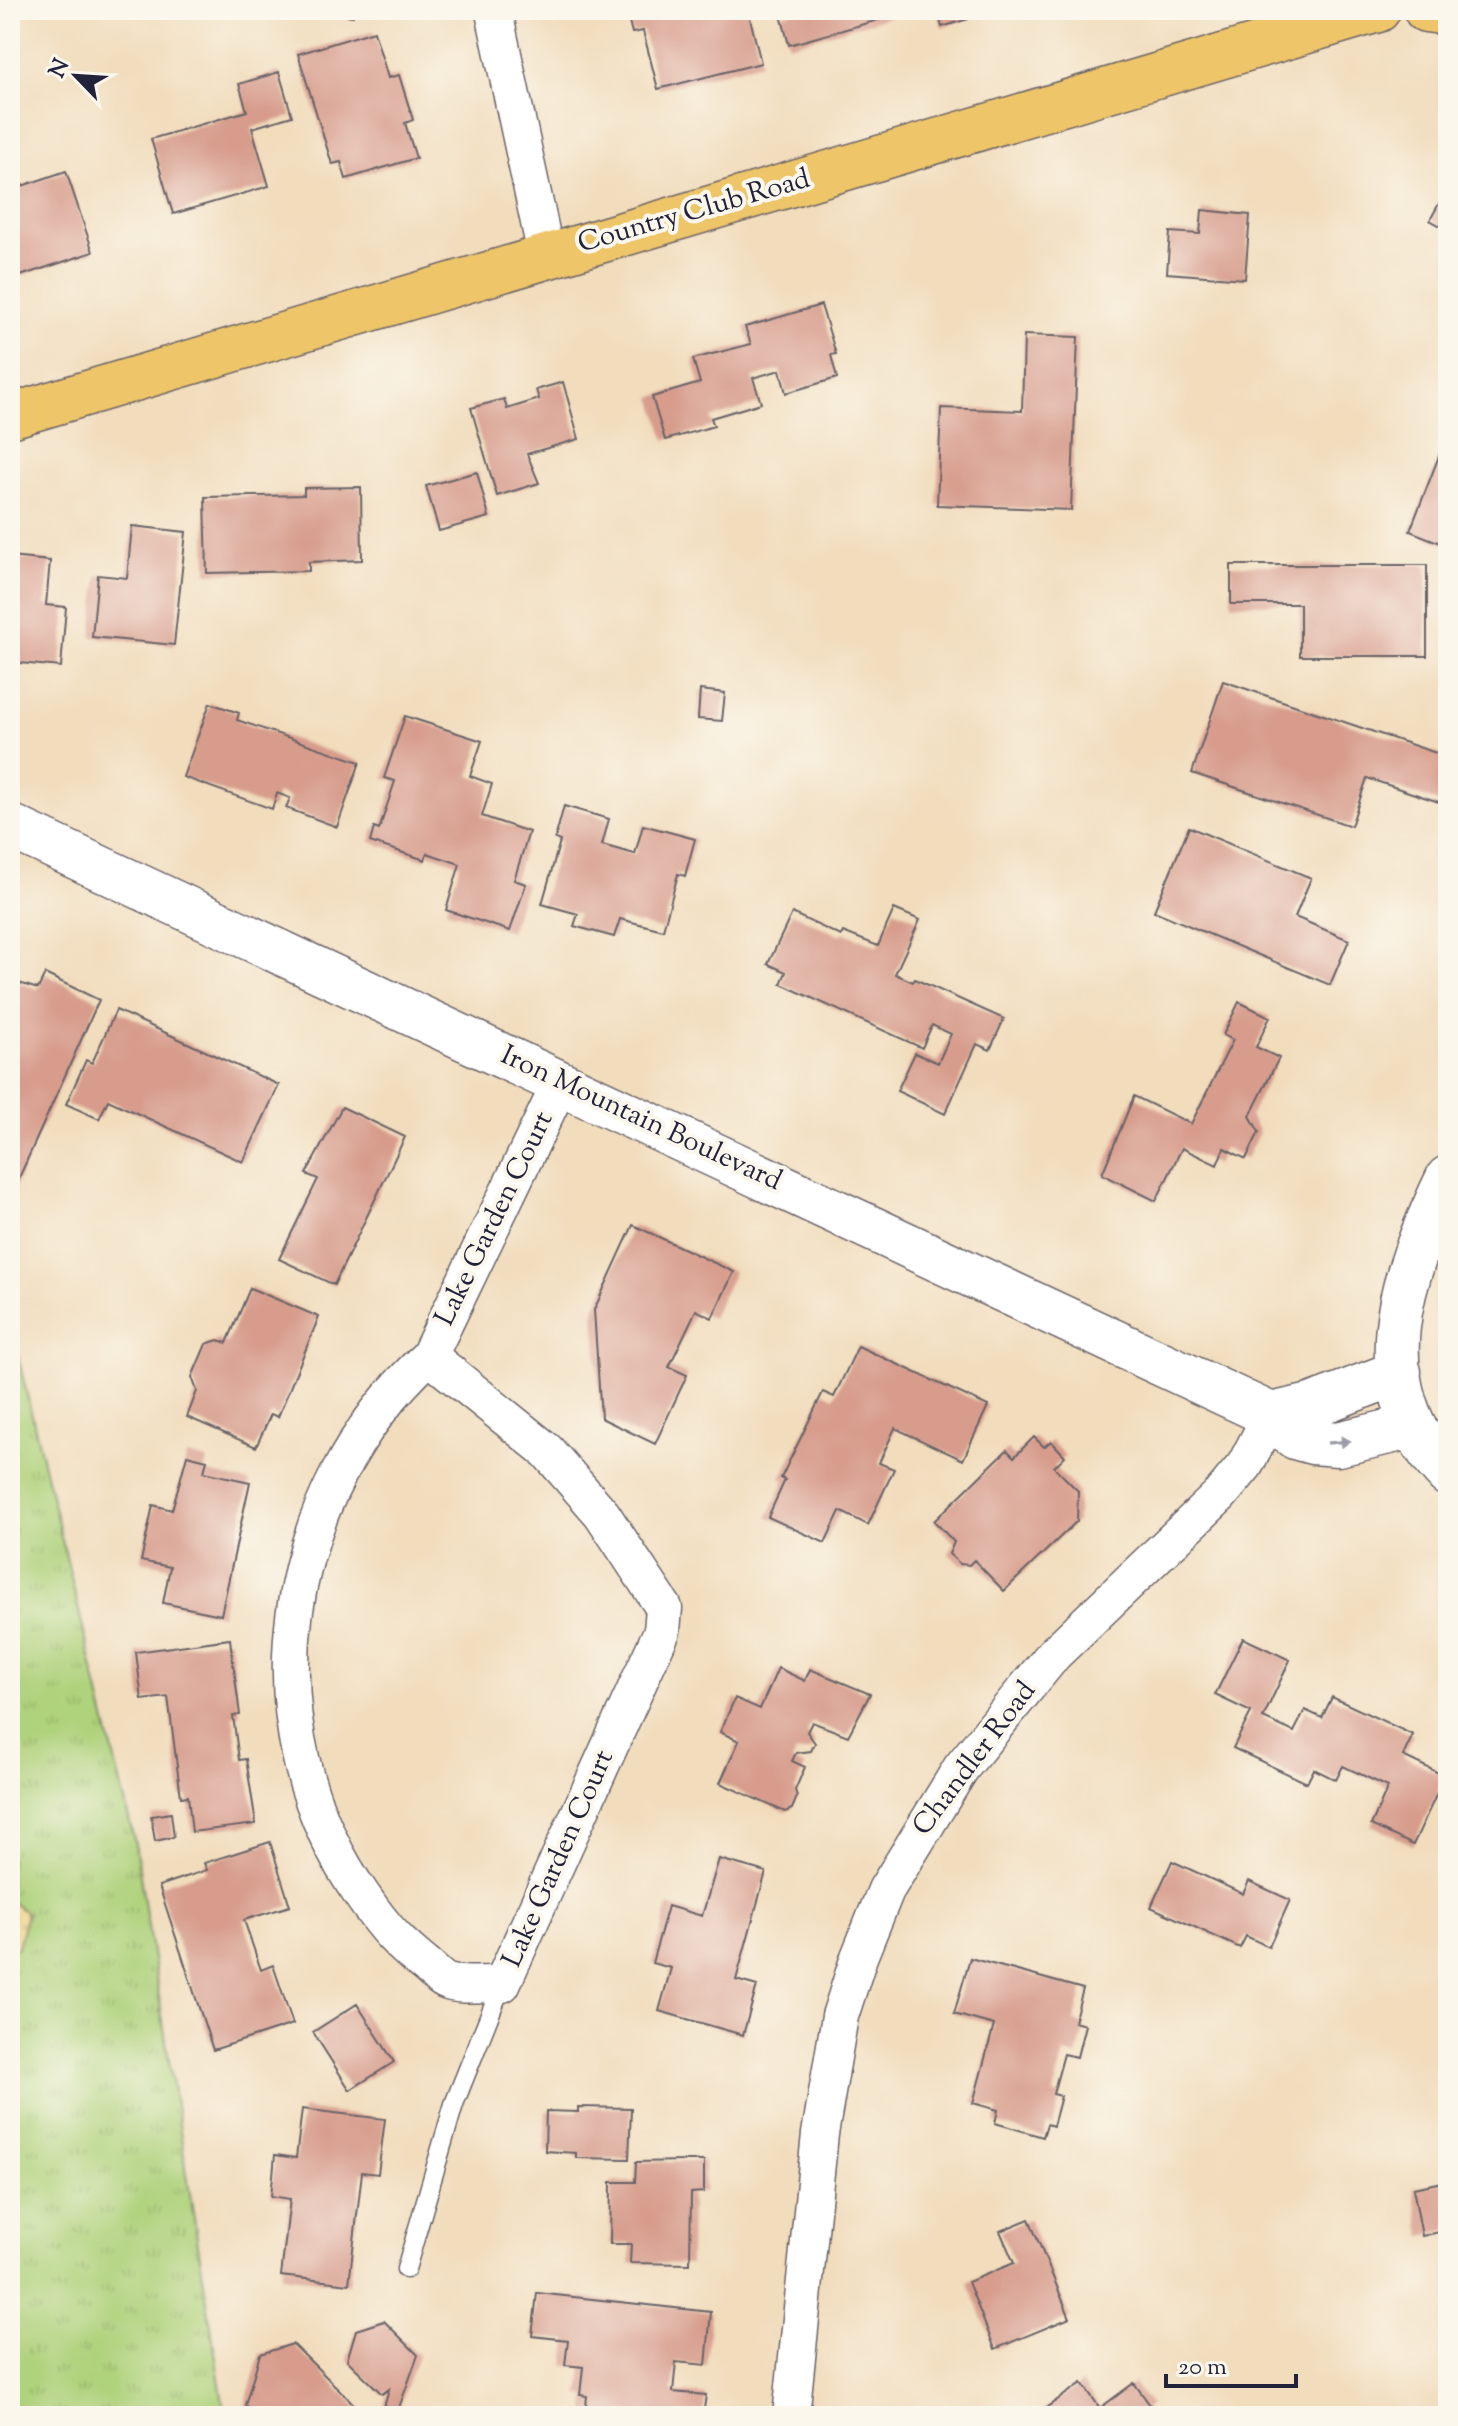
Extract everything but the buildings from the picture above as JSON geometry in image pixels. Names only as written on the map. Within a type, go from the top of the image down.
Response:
[{"type":"main road","name":"Country Club Road","points":[[10,416],[1378,10]]},
{"type":"main road","points":[[1426,10],[1448,13]]},
{"type":"street","points":[[494,12],[546,255]]},
{"type":"street","name":"Iron Mountain Boulevard","points":[[10,826],[1271,1415],[1295,1437],[1338,1444],[1414,1426]]},
{"type":"street","name":"Lake Garden Court","points":[[429,1356],[547,1451],[602,1514],[664,1608],[662,1631],[502,1984],[447,1982],[391,1938],[349,1877],[328,1838],[302,1761],[293,1703],[295,1607],[318,1514],[362,1429],[394,1388],[429,1356],[561,1082]]},
{"type":"street","points":[[1448,1178],[1419,1239],[1398,1313],[1399,1372],[1414,1426],[1435,1460],[1448,1474]]},
{"type":"street","points":[[1271,1415],[1311,1406],[1399,1372]]},
{"type":"street","name":"Chandler Road","points":[[791,2416],[820,2134],[840,2016],[886,1890],[961,1768],[1054,1654],[1220,1495],[1245,1465],[1271,1415]]},
{"type":"lane","points":[[406,2269],[454,2104],[502,1984]]},
{"type":"green space","points":[[10,1324],[135,1844],[225,2416],[10,2416]]},
{"type":"sand","points":[[10,1901],[27,1913],[18,1947],[10,1951]]}]
